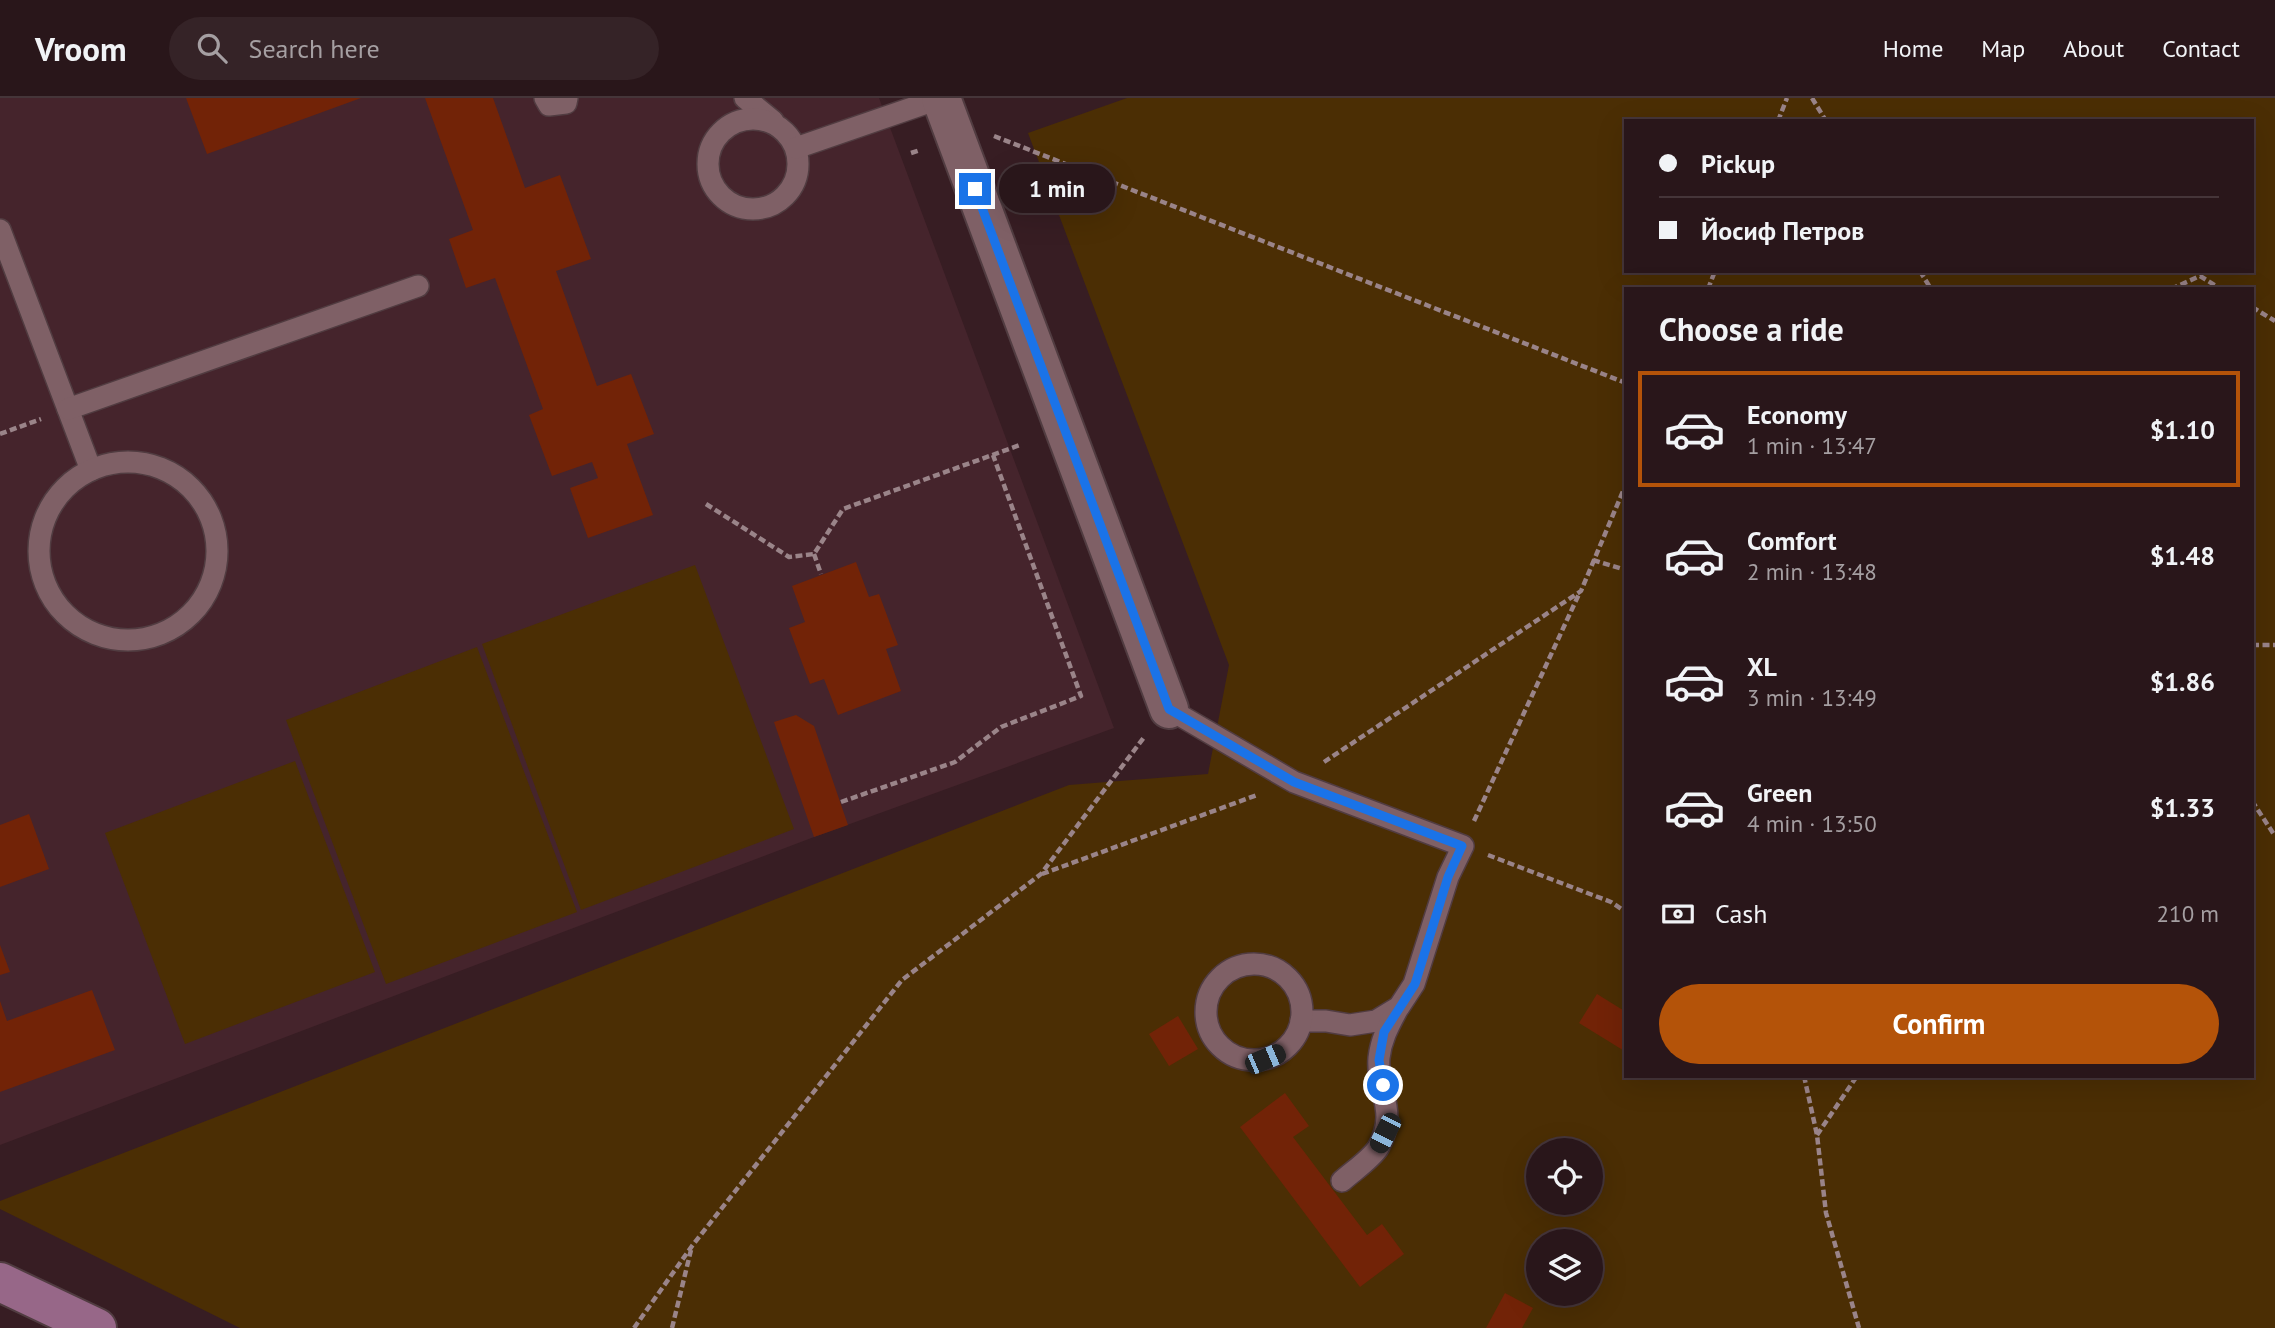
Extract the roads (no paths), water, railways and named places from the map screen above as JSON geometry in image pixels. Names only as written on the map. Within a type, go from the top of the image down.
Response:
[{"type":"main road","points":[[0,1282],[97,1328]]},
{"type":"main road","points":[[0,1300],[50,1328]]},
{"type":"street","points":[[941,98],[1169,709]]},
{"type":"lane","points":[[545,98],[549,105],[566,103],[567,98]]},
{"type":"lane","points":[[745,98],[776,124],[788,135],[796,148],[799,162],[797,177],[791,190],[780,201],[768,207],[738,207],[726,200],[709,176],[711,145],[732,123],[747,118],[776,124]]},
{"type":"lane","points":[[796,148],[941,98]]},
{"type":"lane","points":[[0,230],[91,470]]},
{"type":"lane","points":[[68,409],[418,286]]},
{"type":"lane","points":[[130,461],[158,466],[184,481],[204,503],[215,530],[217,560],[209,589],[193,614],[169,631],[141,640],[111,640],[83,629],[60,611],[44,585],[38,556],[41,527],[54,500],[74,479],[91,470],[100,465],[130,461]]},
{"type":"lane","points":[[1169,709],[1294,782],[1462,846],[1448,877],[1415,984],[1384,1032],[1379,1060],[1388,1109],[1385,1133],[1376,1151],[1342,1181]]},
{"type":"lane","points":[[1249,963],[1266,964],[1281,971],[1293,983],[1300,998],[1301,1021],[1291,1043],[1279,1053],[1265,1059],[1250,1060],[1235,1057],[1222,1048],[1209,1029],[1206,1006],[1210,991],[1226,972],[1249,963]]},
{"type":"lane","points":[[1301,1021],[1350,1025],[1376,1021],[1399,1007]]}]
